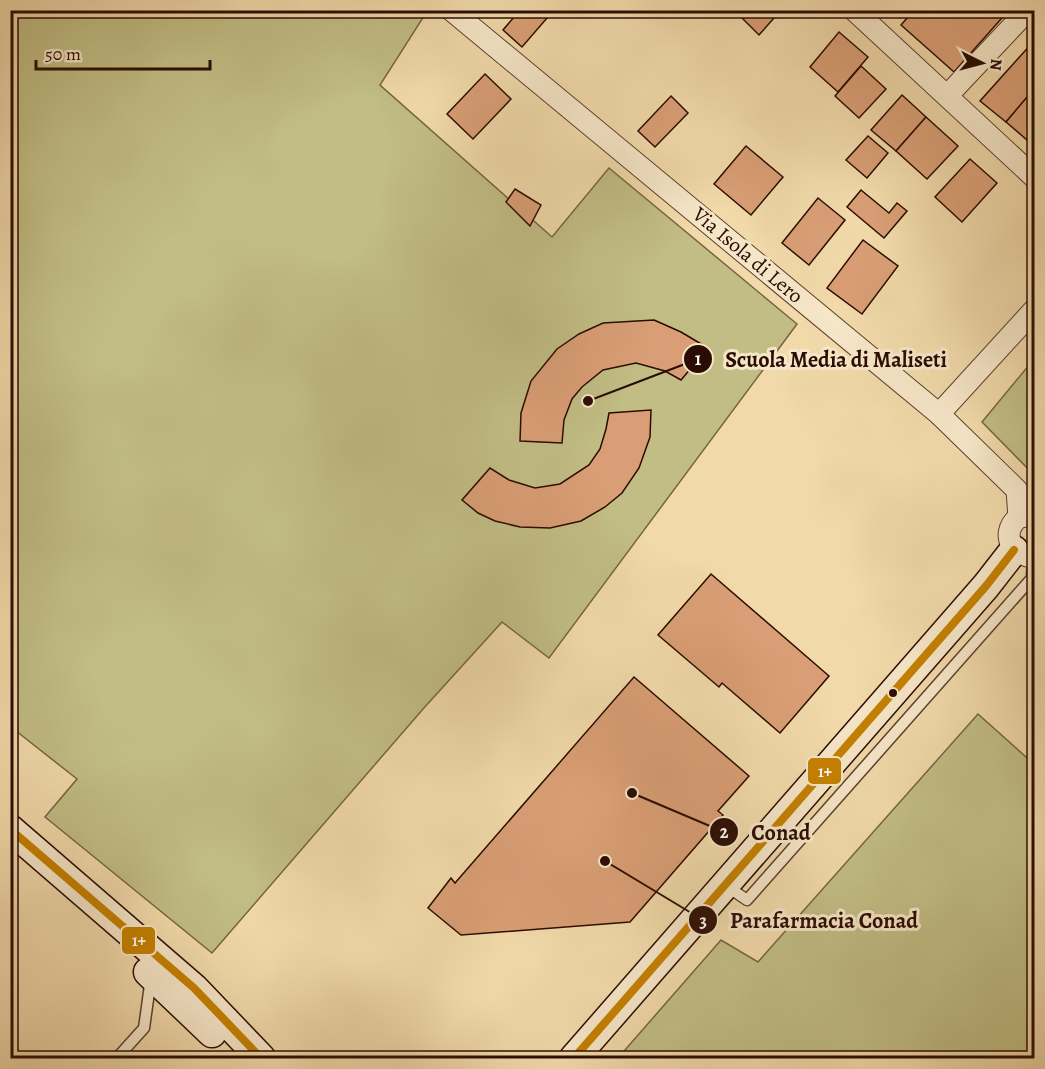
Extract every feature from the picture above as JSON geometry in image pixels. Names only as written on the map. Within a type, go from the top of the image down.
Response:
[{"type":"street","name":"Via Isola di Lero","points":[[452,10],[939,414],[1017,490],[1027,516]]},
{"type":"street","points":[[854,10],[1035,177]]},
{"type":"street","points":[[947,96],[1028,10]]},
{"type":"street","points":[[939,414],[1035,310]]},
{"type":"street","points":[[574,1059],[986,586],[1027,554],[1010,544],[1009,533],[1014,522],[1027,516]]},
{"type":"street","points":[[10,829],[194,988],[261,1059]]},
{"type":"street","points":[[10,852],[151,975],[236,1059]]},
{"type":"lane","points":[[117,1059],[144,1028],[151,975]]},
{"type":"shaded area","points":[[10,11],[423,11],[426,13],[380,85],[552,237],[609,168],[797,324],[549,658],[502,622],[423,709],[212,953],[45,817],[77,779],[11,727]]},
{"type":"shaded area","points":[[1034,359],[1034,475],[982,422]]},
{"type":"shaded area","points":[[978,714],[1034,764],[1034,1058],[618,1058],[721,940],[758,962]]},
{"type":"building","points":[[520,10],[554,10],[522,47],[503,30]]},
{"type":"building","points":[[734,10],[781,10],[759,35]]},
{"type":"building","points":[[892,10],[907,10],[900,18]]},
{"type":"building","points":[[914,10],[1009,10],[954,72],[901,25]]},
{"type":"building","points":[[839,32],[868,57],[838,92],[810,67]]},
{"type":"building","points":[[1033,42],[1034,89],[1006,122],[980,101]]},
{"type":"building","points":[[861,66],[886,89],[859,118],[835,96]]},
{"type":"building","points":[[485,74],[511,99],[473,139],[447,114]]},
{"type":"building","points":[[1034,89],[1034,146],[1006,122]]},
{"type":"building","points":[[902,95],[926,117],[896,151],[871,130]]},
{"type":"building","points":[[671,96],[688,113],[655,147],[638,131]]},
{"type":"building","points":[[926,117],[958,146],[927,179],[896,151]]},
{"type":"building","points":[[868,136],[888,153],[867,178],[846,160]]},
{"type":"building","points":[[746,146],[783,177],[751,215],[714,184]]},
{"type":"building","points":[[970,159],[997,183],[962,222],[935,197]]},
{"type":"building","points":[[515,189],[541,205],[530,226],[506,202]]},
{"type":"building","points":[[861,190],[889,213],[897,203],[907,211],[884,238],[847,207]]},
{"type":"building","points":[[818,198],[845,220],[809,265],[782,243]]},
{"type":"building","points":[[863,240],[898,266],[862,314],[827,288]]},
{"type":"building","points":[[654,320],[708,348],[681,380],[665,371],[636,363],[603,370],[582,387],[572,399],[564,420],[562,443],[520,441],[521,413],[531,381],[557,349],[579,334],[603,323]]},
{"type":"building","points":[[651,410],[650,437],[639,468],[622,493],[605,507],[581,521],[550,528],[520,527],[495,521],[478,513],[462,500],[490,468],[509,480],[535,488],[560,484],[589,465],[600,449],[609,413]]},
{"type":"building","points":[[711,574],[829,676],[780,733],[722,683],[719,687],[658,635]]},
{"type":"building","points":[[634,677],[749,776],[718,811],[723,815],[630,922],[461,935],[428,908],[451,878],[455,883]]},
{"type":"transit line","name":"1+","points":[[574,1058],[986,586],[1014,550]]},
{"type":"transit line","name":"1+","points":[[10,829],[194,988],[261,1058]]},
{"type":"place","name":"Scuola Media di Maliseti","points":[[588,401]]},
{"type":"place","name":"Conad","points":[[632,793]]},
{"type":"place","name":"Parafarmacia Conad","points":[[605,861]]}]
